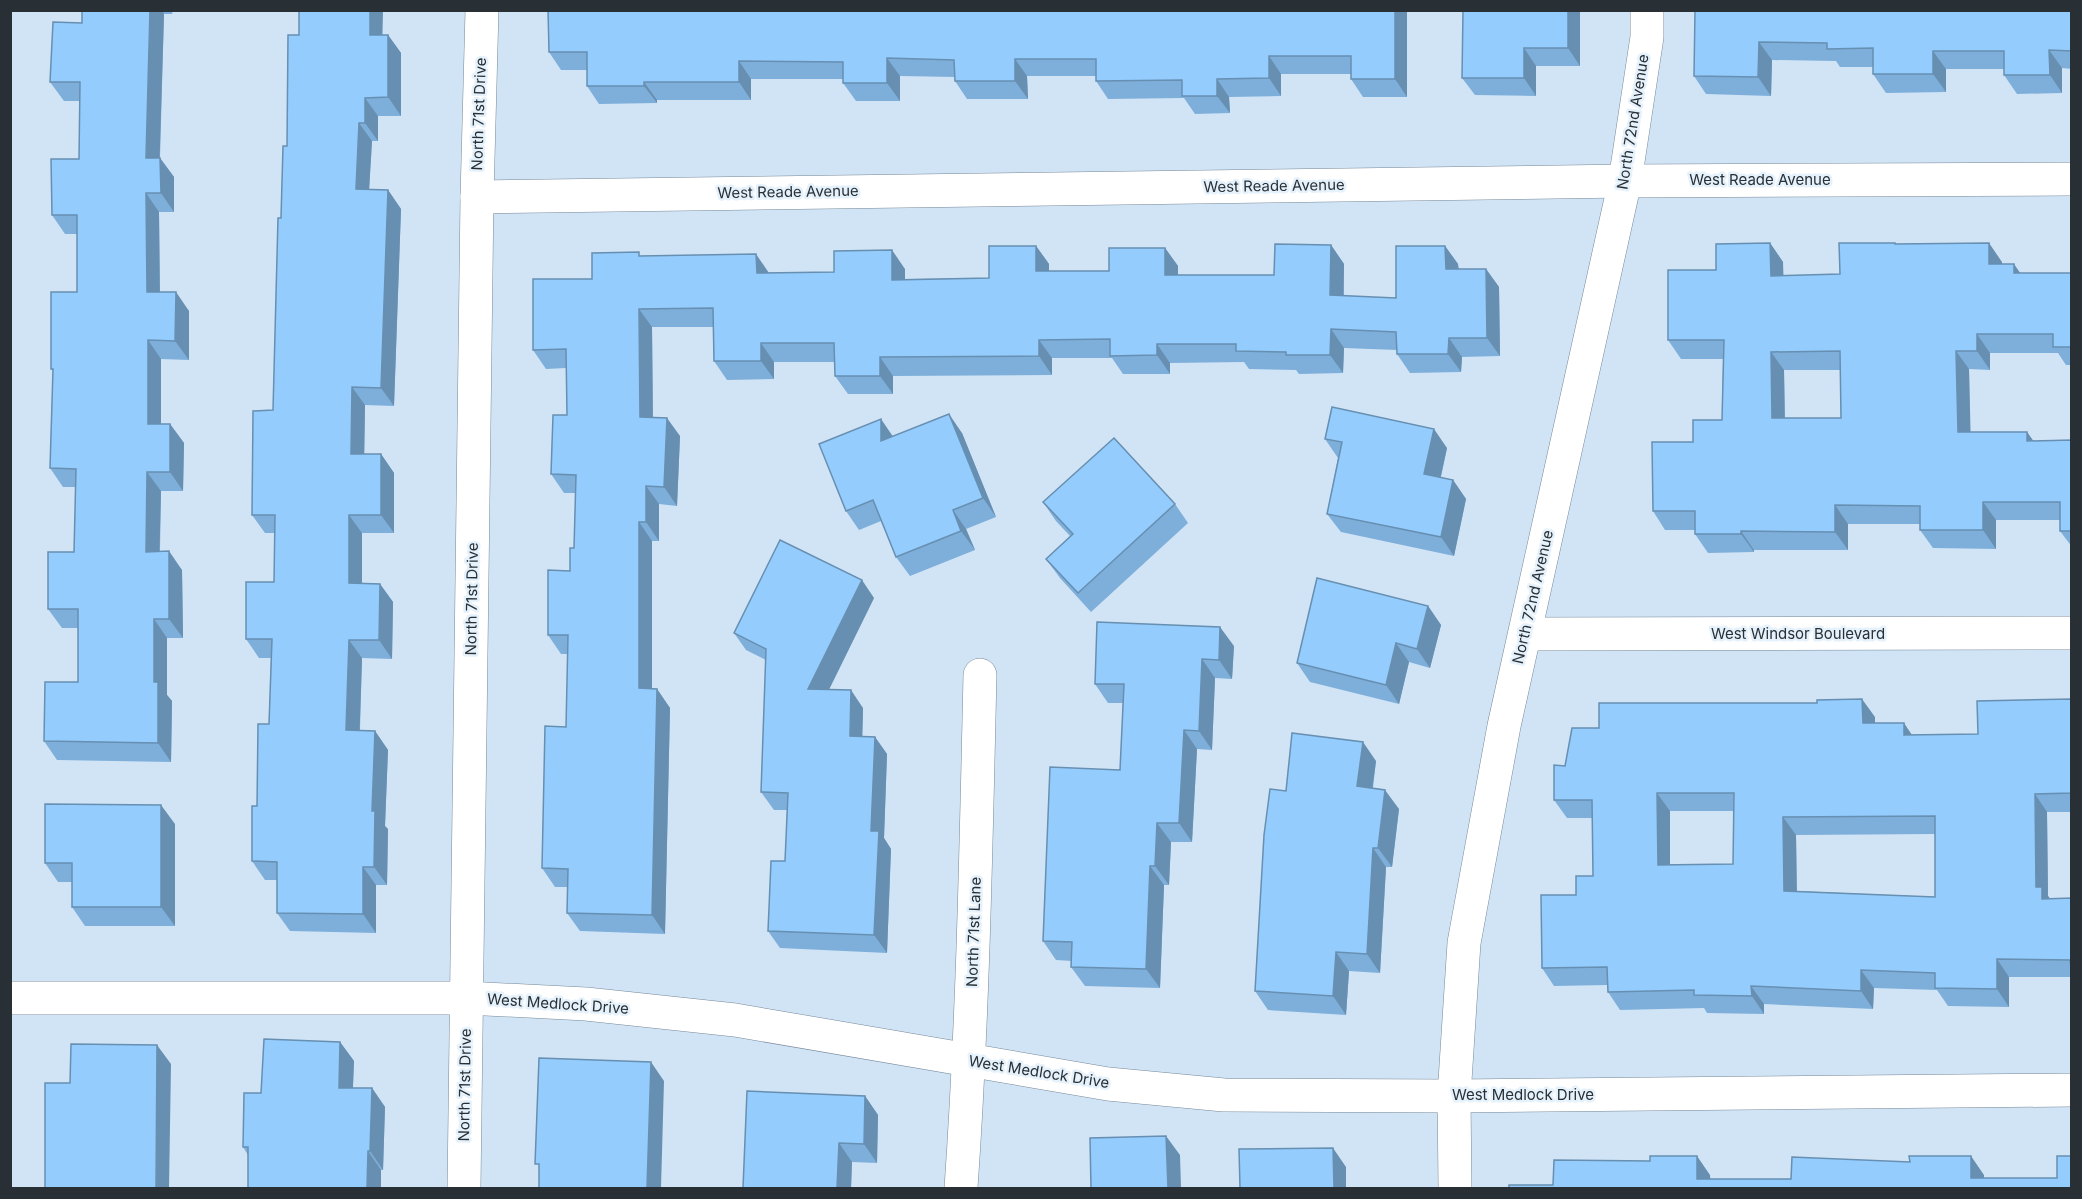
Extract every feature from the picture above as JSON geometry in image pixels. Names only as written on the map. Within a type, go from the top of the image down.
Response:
[{"type":"street","name":"North 71st Drive","points":[[464,1188],[477,197],[482,10]]},
{"type":"street","name":"North 72nd Avenue","points":[[1455,1188],[1454,1096],[1464,943],[1504,726],[1625,180],[1647,37],[1647,10]]},
{"type":"street","name":"West Reade Avenue","points":[[477,197],[1625,180],[2072,179]]},
{"type":"street","name":"West Windsor Boulevard","points":[[1525,634],[2072,633]]},
{"type":"street","name":"North 71st Lane","points":[[961,1188],[970,1061],[980,675]]},
{"type":"street","name":"West Medlock Drive","points":[[10,998],[466,998],[585,1004],[735,1020],[1108,1084],[1224,1095],[1454,1096],[2072,1090]]},
{"type":"building","points":[[82,10],[150,10],[146,158],[160,158],[161,193],[146,193],[147,292],[176,292],[175,341],[148,340],[148,424],[170,424],[170,472],[147,472],[146,552],[169,551],[169,619],[154,619],[154,682],[158,682],[158,743],[44,741],[45,682],[78,682],[78,609],[48,609],[48,552],[74,552],[76,469],[50,468],[53,369],[51,369],[51,292],[77,292],[77,215],[52,215],[51,159],[79,159],[80,82],[50,82],[53,22],[82,23]]},
{"type":"building","points":[[299,10],[370,10],[370,35],[388,35],[388,97],[365,98],[365,123],[359,123],[356,189],[388,190],[381,388],[352,387],[351,454],[381,454],[381,515],[349,515],[349,583],[380,584],[379,640],[349,640],[346,730],[375,731],[372,811],[375,811],[374,867],[363,867],[363,914],[277,913],[277,862],[252,861],[252,806],[257,806],[258,724],[269,724],[272,639],[246,639],[246,582],[274,582],[275,515],[252,515],[253,411],[273,410],[278,218],[281,218],[283,146],[287,146],[288,35],[299,35]]},
{"type":"building","points":[[548,10],[1395,10],[1395,79],[1351,79],[1351,56],[1269,56],[1269,78],[1217,79],[1217,96],[1182,96],[1182,80],[1096,81],[1096,59],[1015,59],[1015,81],[955,81],[954,60],[887,58],[887,83],[843,83],[843,62],[739,61],[739,82],[644,82],[644,86],[587,86],[587,52],[549,52]]},
{"type":"building","points":[[1463,10],[1568,10],[1568,48],[1524,48],[1524,78],[1462,78]]},
{"type":"building","points":[[1695,10],[2072,10],[2072,51],[2049,50],[2050,75],[2004,75],[2004,51],[1933,51],[1933,74],[1873,74],[1873,48],[1827,49],[1827,43],[1759,42],[1758,77],[1694,76]]},
{"type":"building","points":[[1770,243],[1771,276],[1840,274],[1839,243],[1989,243],[1989,264],[2014,264],[2014,273],[2072,273],[2072,347],[2053,347],[2053,334],[1977,334],[1977,351],[1956,351],[1958,432],[2027,432],[2027,441],[2072,440],[2072,531],[2060,531],[2060,502],[1983,502],[1983,530],[1920,530],[1920,506],[1835,505],[1835,532],[1741,531],[1741,534],[1695,534],[1695,511],[1653,511],[1652,442],[1693,442],[1693,420],[1722,420],[1724,340],[1668,340],[1668,270],[1716,270],[1716,244]],"holes":[[[1840,351],[1841,418],[1772,418],[1771,352]]]},
{"type":"building","points":[[1275,244],[1331,245],[1330,295],[1396,298],[1396,246],[1445,246],[1446,269],[1486,269],[1487,338],[1449,338],[1448,354],[1397,354],[1396,332],[1331,329],[1330,355],[1286,355],[1286,352],[1236,351],[1236,344],[1157,344],[1157,355],[1110,356],[1110,339],[1039,340],[1039,356],[880,357],[880,376],[835,376],[834,343],[761,343],[761,361],[714,361],[713,308],[639,309],[640,417],[667,418],[664,487],[646,486],[646,522],[639,522],[639,688],[657,689],[652,915],[567,913],[568,869],[542,868],[545,726],[566,727],[568,635],[548,635],[548,570],[570,571],[570,548],[574,548],[576,475],[551,474],[553,415],[567,415],[566,349],[533,350],[533,279],[592,279],[592,253],[639,252],[639,256],[756,254],[757,273],[834,272],[834,251],[892,250],[892,280],[989,278],[989,246],[1036,246],[1036,271],[1109,271],[1109,248],[1165,248],[1165,275],[1274,275]]},
{"type":"building","points":[[1332,407],[1434,429],[1424,474],[1453,480],[1441,537],[1327,514],[1342,442],[1325,439]]},
{"type":"building","points":[[949,414],[983,498],[953,510],[961,531],[896,557],[873,500],[846,511],[819,444],[881,419],[881,441]]},
{"type":"building","points":[[1114,438],[1175,504],[1078,593],[1046,559],[1073,534],[1043,502]]},
{"type":"building","points":[[780,540],[862,580],[808,689],[851,690],[850,736],[875,737],[871,831],[879,831],[874,935],[768,931],[771,861],[785,861],[788,793],[761,792],[766,649],[734,633]]},
{"type":"building","points":[[1317,578],[1428,606],[1417,649],[1396,643],[1386,685],[1297,663]]},
{"type":"building","points":[[1097,622],[1220,627],[1219,660],[1202,659],[1199,731],[1184,730],[1179,823],[1157,823],[1155,866],[1150,866],[1146,969],[1071,967],[1072,942],[1043,941],[1050,767],[1120,770],[1124,684],[1095,684]]},
{"type":"building","points":[[1862,699],[1863,723],[1904,723],[1904,735],[1978,734],[1977,701],[2072,699],[2072,793],[2035,794],[2036,887],[2042,887],[2042,899],[2072,898],[2072,967],[2070,960],[1997,959],[1997,989],[1935,988],[1935,973],[1861,970],[1861,991],[1751,986],[1752,996],[1694,995],[1694,990],[1608,992],[1607,967],[1542,968],[1541,895],[1576,895],[1576,876],[1593,876],[1592,800],[1554,800],[1554,765],[1565,766],[1572,728],[1599,728],[1599,703],[1817,703],[1817,700]],"holes":[[[1657,793],[1734,793],[1733,864],[1658,865]],[[1935,816],[1935,897],[1784,891],[1783,817]]]},
{"type":"building","points":[[1292,733],[1363,742],[1357,786],[1385,790],[1378,848],[1373,848],[1367,954],[1336,952],[1333,996],[1255,991],[1264,835],[1270,789],[1286,791]]},
{"type":"building","points":[[45,804],[161,805],[161,907],[72,907],[72,863],[45,863]]},
{"type":"building","points":[[264,1039],[340,1042],[339,1088],[372,1088],[367,1188],[248,1188],[248,1147],[243,1147],[244,1093],[261,1093]]},
{"type":"building","points":[[71,1044],[157,1045],[156,1188],[45,1188],[45,1083],[70,1083]]},
{"type":"building","points":[[539,1058],[651,1062],[647,1188],[539,1188],[539,1164],[535,1164]]},
{"type":"building","points":[[747,1091],[865,1096],[864,1144],[839,1143],[837,1188],[743,1188]]},
{"type":"building","points":[[1166,1136],[1168,1188],[1091,1188],[1090,1138]]},
{"type":"building","points":[[1333,1148],[1334,1188],[1240,1188],[1239,1149]]},
{"type":"building","points":[[1650,1156],[1697,1156],[1697,1179],[1791,1179],[1792,1157],[1910,1162],[1909,1156],[1971,1156],[1971,1178],[2057,1178],[2057,1156],[2072,1156],[2072,1188],[1509,1188],[1509,1185],[1553,1185],[1554,1160],[1650,1161]]}]
